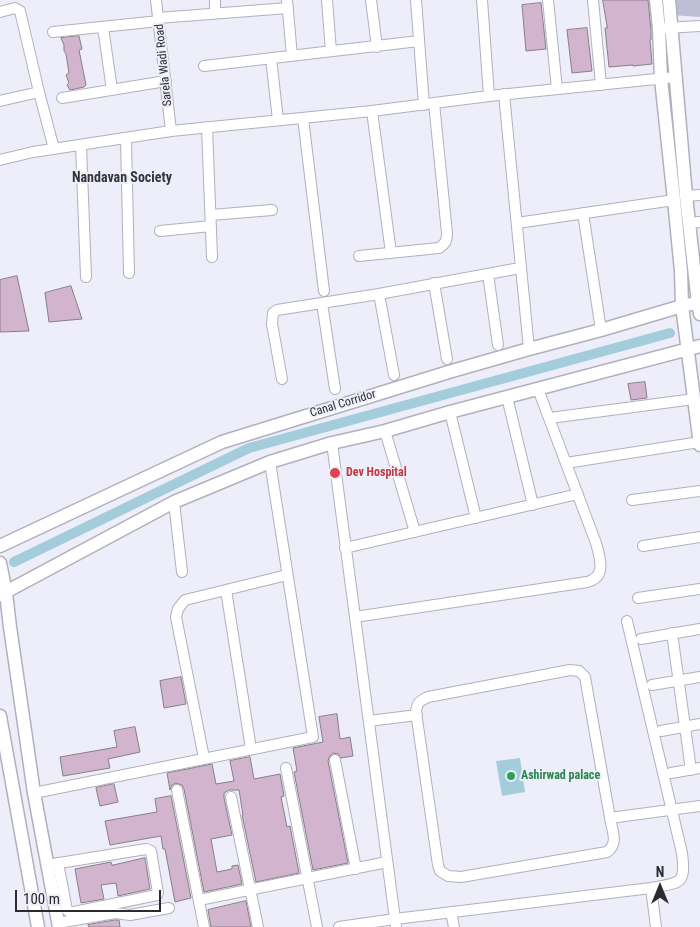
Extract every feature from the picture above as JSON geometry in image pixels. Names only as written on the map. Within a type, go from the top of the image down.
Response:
[{"type":"street","name":"Sarela Wadi Road","points":[[156,0],[171,131]]},
{"type":"street","points":[[216,0],[216,13]]},
{"type":"street","points":[[327,0],[331,52]]},
{"type":"street","points":[[372,0],[377,47]]},
{"type":"street","points":[[359,256],[439,248],[447,240],[419,41],[416,0]]},
{"type":"street","points":[[482,0],[489,96]]},
{"type":"street","points":[[548,0],[557,89]]},
{"type":"street","points":[[593,0],[601,85]]},
{"type":"street","points":[[656,0],[661,79],[680,198],[695,222],[699,306]]},
{"type":"street","points":[[566,463],[700,443],[682,306],[676,77],[670,0]]},
{"type":"street","points":[[53,32],[288,4],[292,56]]},
{"type":"street","points":[[0,12],[14,8],[20,11],[54,149]]},
{"type":"street","points":[[659,29],[700,26]]},
{"type":"street","points":[[103,27],[112,90]]},
{"type":"street","points":[[204,66],[419,41]]},
{"type":"street","points":[[271,58],[278,120]]},
{"type":"street","points":[[0,160],[33,152],[171,131],[676,77]]},
{"type":"street","points":[[62,98],[166,81]]},
{"type":"street","points":[[0,101],[39,92]]},
{"type":"street","points":[[504,94],[529,348]]},
{"type":"street","points":[[372,110],[391,253]]},
{"type":"street","points":[[303,118],[324,291]]},
{"type":"street","points":[[207,127],[212,257]]},
{"type":"street","points":[[126,139],[129,273]]},
{"type":"street","points":[[80,145],[86,277]]},
{"type":"street","points":[[517,223],[700,195]]},
{"type":"street","points":[[160,231],[272,210]]},
{"type":"street","points":[[583,213],[601,330]]},
{"type":"street","points":[[282,379],[272,324],[273,313],[277,310],[379,294],[520,268]]},
{"type":"street","points":[[488,274],[498,345]]},
{"type":"street","points":[[434,284],[447,359]]},
{"type":"street","points":[[379,294],[394,375]]},
{"type":"street","points":[[322,303],[335,389]]},
{"type":"street","name":"Canal Corridor","points":[[0,546],[222,442],[529,348],[601,330],[682,306],[699,306]]},
{"type":"street","points":[[3,594],[174,502],[270,462],[332,443],[386,431],[538,388],[700,346]]},
{"type":"street","points":[[355,616],[594,580],[599,574],[601,568],[596,543],[538,388]]},
{"type":"street","points":[[507,397],[533,504]]},
{"type":"street","points":[[550,418],[694,399]]},
{"type":"street","points":[[450,412],[476,518]]},
{"type":"street","points":[[386,431],[415,532]]},
{"type":"street","points":[[332,443],[395,923]]},
{"type":"street","points":[[34,793],[313,737],[270,462]]},
{"type":"street","points":[[632,500],[700,491]]},
{"type":"street","points":[[346,548],[578,494]]},
{"type":"street","points":[[174,502],[182,572]]},
{"type":"street","points":[[643,546],[700,537]]},
{"type":"street","points":[[0,563],[3,594],[10,626],[34,793],[53,864],[67,910],[74,912],[157,895],[158,893],[151,851],[146,848],[53,864]]},
{"type":"street","points":[[204,758],[178,627],[177,613],[180,605],[185,600],[287,575]]},
{"type":"street","points":[[638,598],[700,589]]},
{"type":"street","points":[[226,590],[251,749]]},
{"type":"street","points":[[339,927],[395,923],[451,912],[651,888],[679,882],[682,878],[682,853],[627,620]]},
{"type":"street","points":[[641,639],[700,629]]},
{"type":"street","points":[[672,633],[685,726],[696,769],[672,773]]},
{"type":"street","points":[[570,670],[579,671],[585,677],[610,818],[615,841],[613,848],[607,852],[461,877],[448,876],[440,871],[438,866],[417,704],[428,697],[570,670]]},
{"type":"street","points":[[652,685],[700,677]]},
{"type":"street","points":[[369,721],[417,715]]},
{"type":"street","points":[[0,716],[38,927]]},
{"type":"street","points":[[661,731],[700,724]]},
{"type":"street","points":[[335,760],[356,869]]},
{"type":"street","points":[[286,768],[317,927]]},
{"type":"street","points":[[177,790],[204,927]]},
{"type":"street","points":[[231,797],[258,927]]},
{"type":"street","points":[[610,818],[700,806]]},
{"type":"street","points":[[198,900],[387,862]]},
{"type":"street","points":[[53,864],[58,925],[116,913],[130,915],[169,908]]},
{"type":"street","points":[[651,888],[656,927]]},
{"type":"street","points":[[451,912],[454,927]]},
{"type":"shaded area","points":[[669,0],[700,0],[700,17],[671,15]]},
{"type":"shaded area","name":"Ashirwad palace","points":[[520,758],[525,792],[502,796],[496,761]]},
{"type":"building","points":[[603,0],[648,0],[652,64],[609,67]]},
{"type":"building","points":[[541,3],[546,49],[526,51],[522,5]]},
{"type":"building","points":[[587,28],[592,71],[572,73],[567,30]]},
{"type":"building","points":[[79,36],[82,49],[79,50],[86,85],[70,90],[67,85],[69,83],[66,75],[69,73],[66,54],[61,38]]},
{"type":"building","points":[[17,276],[29,331],[0,332],[0,280]]},
{"type":"building","points":[[71,286],[82,319],[49,322],[45,293]]},
{"type":"building","points":[[645,382],[647,398],[631,400],[628,384]]},
{"type":"building","points":[[181,677],[186,704],[164,708],[160,681]]},
{"type":"building","points":[[337,714],[340,739],[350,737],[353,756],[341,758],[338,754],[333,753],[328,761],[348,863],[313,870],[294,772],[297,771],[293,748],[323,742],[319,717]]},
{"type":"building","points":[[135,727],[140,752],[108,759],[110,768],[63,776],[60,757],[117,747],[114,731]]},
{"type":"building","points":[[250,757],[254,779],[280,774],[284,796],[281,797],[287,827],[290,826],[299,873],[256,882],[242,815],[239,790],[229,790],[224,793],[224,798],[232,835],[211,839],[217,872],[232,869],[232,866],[238,865],[242,884],[204,892],[184,789],[182,785],[176,783],[172,785],[170,790],[167,773],[212,764],[216,784],[234,781],[230,761]]},
{"type":"building","points":[[114,784],[118,802],[100,806],[96,788]]},
{"type":"building","points":[[171,796],[191,898],[175,902],[161,836],[110,845],[105,821],[157,812],[155,799]]},
{"type":"building","points":[[145,858],[150,889],[118,896],[116,883],[101,885],[104,899],[81,903],[75,869],[111,862],[112,865]]},
{"type":"building","points":[[246,901],[251,927],[211,927],[208,910]]},
{"type":"building","points":[[119,920],[120,927],[89,927],[88,925]]},
{"type":"waterway","points":[[14,562],[249,448],[670,333]]},
{"type":"place","name":"Dev Hospital","points":[[335,473]]},
{"type":"place","name":"Ashirwad palace","points":[[511,776]]},
{"type":"district","name":"Nandavan Society","points":[[122,178]]}]
